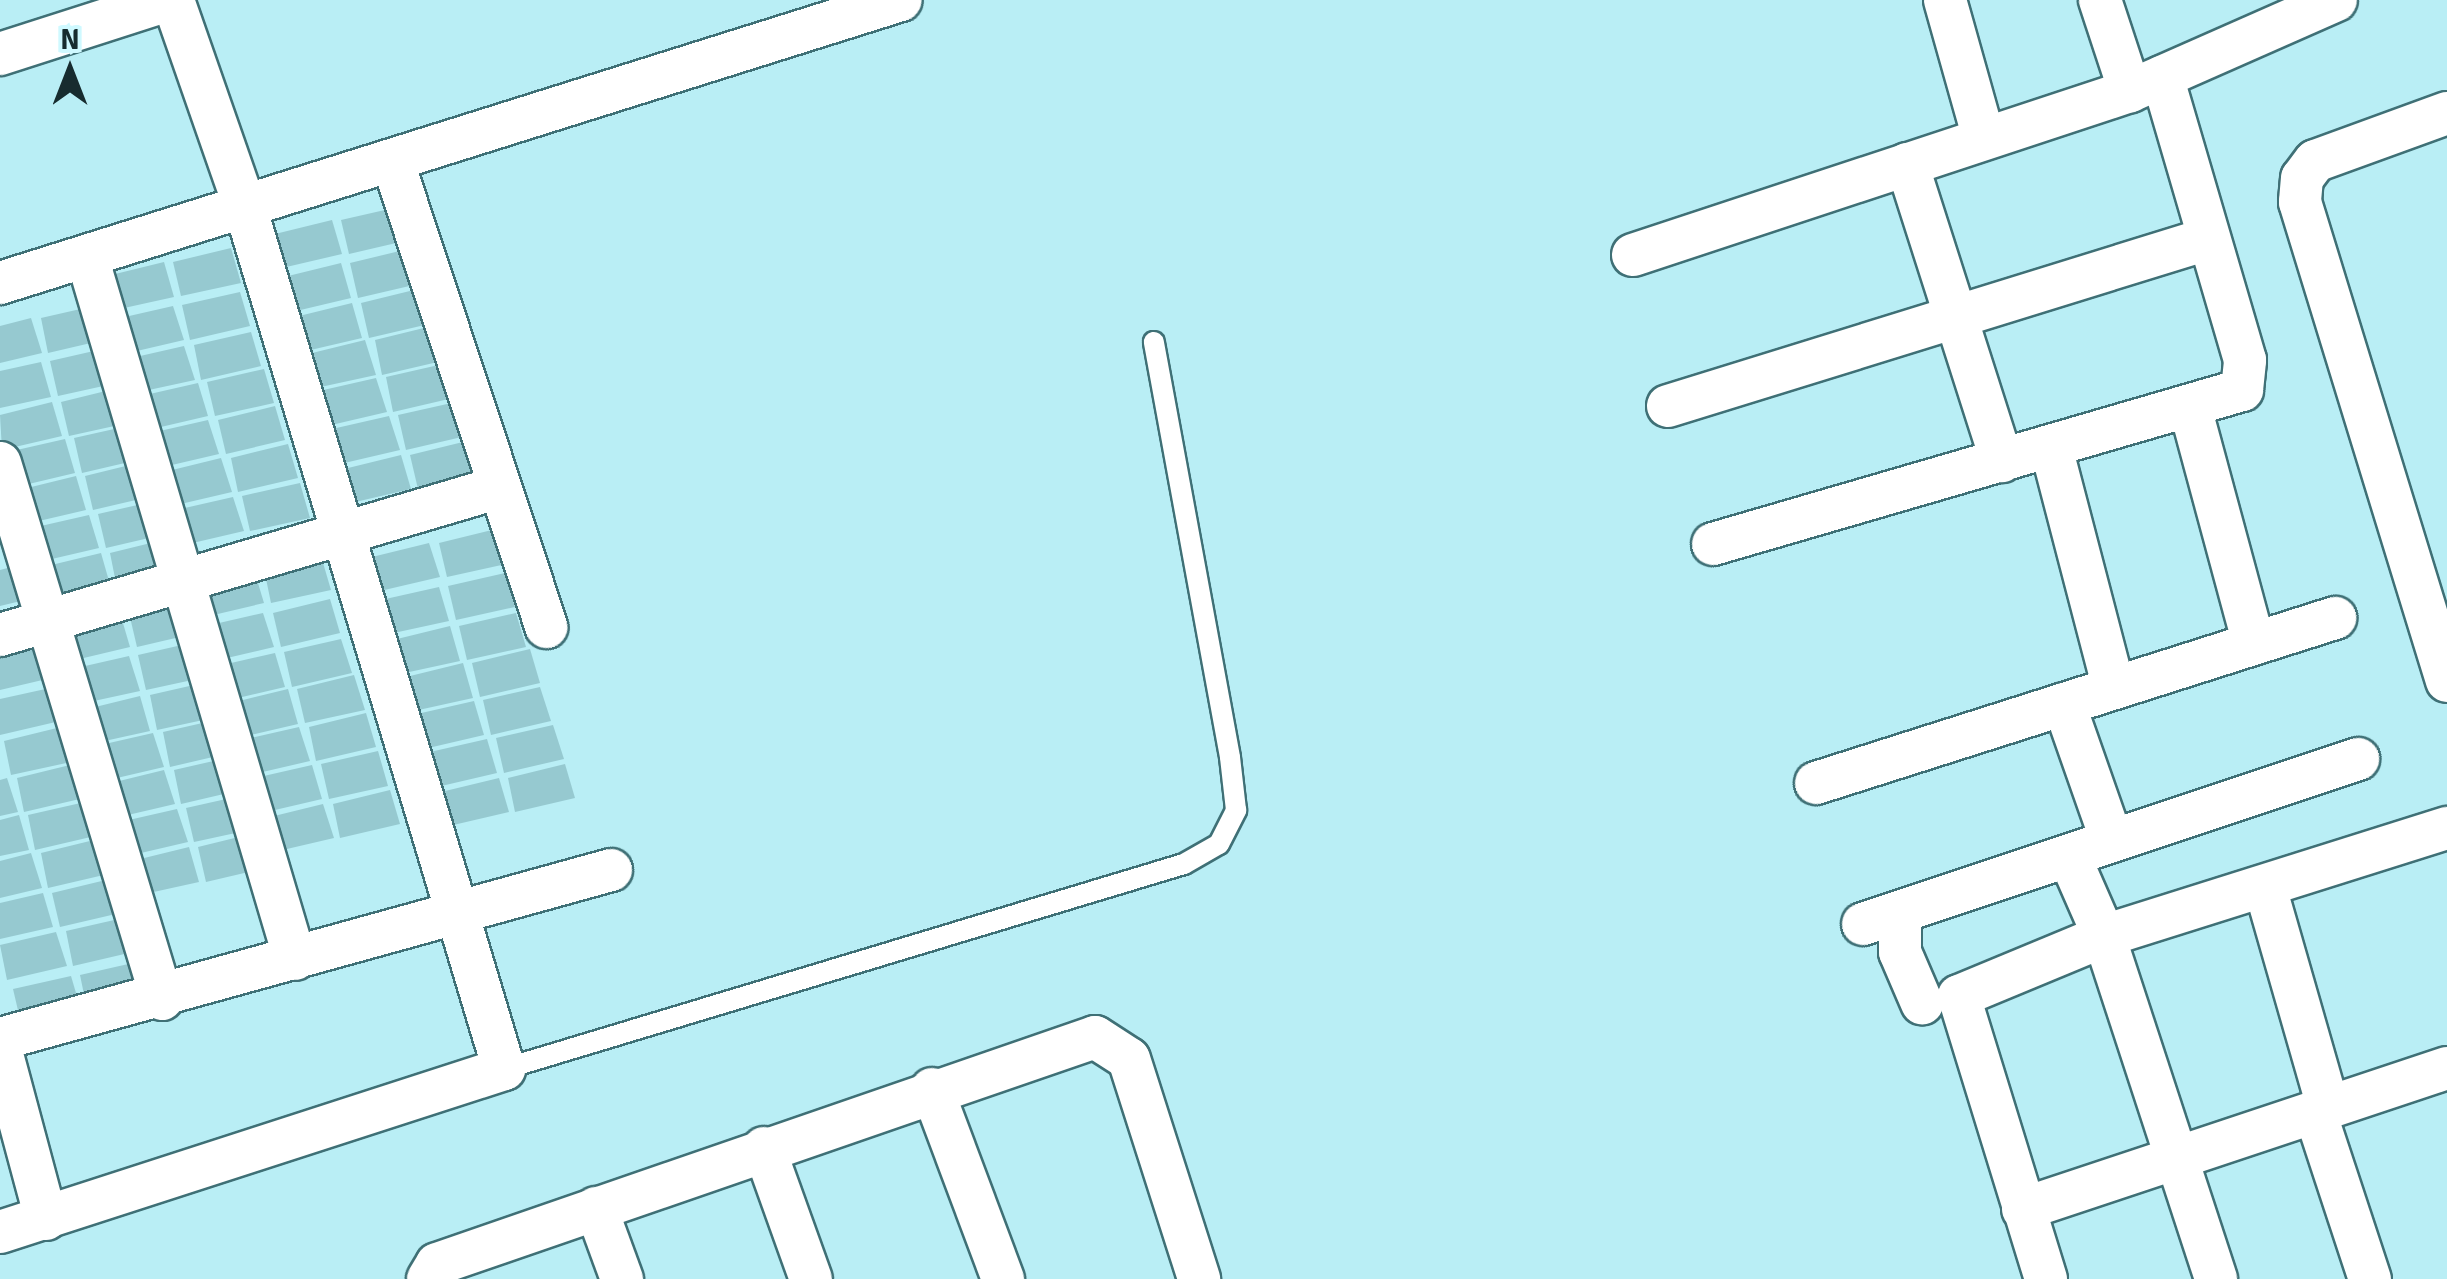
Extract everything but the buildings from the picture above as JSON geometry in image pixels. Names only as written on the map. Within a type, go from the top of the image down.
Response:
[{"type":"street","points":[[0,54],[171,0],[245,206],[504,1069],[0,1232]]},
{"type":"street","points":[[0,283],[901,0]]},
{"type":"street","points":[[1944,0],[1984,139]]},
{"type":"street","points":[[1713,544],[2242,390],[2248,378],[2207,238],[2146,84],[2100,0]]},
{"type":"street","points":[[1633,255],[2146,84],[2336,0]]},
{"type":"street","points":[[2443,127],[2315,160],[2302,178],[2300,202],[2440,636],[2447,681]]},
{"type":"street","points":[[392,160],[546,627]]},
{"type":"street","points":[[1908,164],[2002,461]]},
{"type":"street","points":[[1668,406],[2207,238]]},
{"type":"street","points":[[88,257],[188,578],[295,959]]},
{"type":"street","points":[[2190,407],[2254,644]]},
{"type":"street","points":[[2050,447],[2114,688]]},
{"type":"street","points":[[0,463],[52,619],[162,998]]},
{"type":"street","points":[[0,635],[500,487]]},
{"type":"street","points":[[1816,782],[2336,618]]},
{"type":"street","points":[[2064,704],[2112,841]]},
{"type":"street","points":[[1922,1003],[1882,918],[2358,759]]},
{"type":"street","points":[[2046,1279],[1960,996],[2104,936],[2447,828]]},
{"type":"street","points":[[2068,856],[2104,936],[2216,1279]]},
{"type":"street","points":[[46,1220],[0,1043],[611,870]]},
{"type":"street","points":[[2265,887],[2370,1279]]},
{"type":"street","points":[[428,1279],[437,1264],[1069,1041],[1115,1043],[1142,1092],[1200,1279]]},
{"type":"street","points":[[2023,1208],[2447,1068]]},
{"type":"street","points":[[932,1089],[1004,1279]]},
{"type":"street","points":[[764,1148],[810,1279]]},
{"type":"street","points":[[596,1208],[622,1279]]},
{"type":"lane","points":[[504,1069],[1184,864],[1220,844],[1236,810],[1230,757],[1154,342]]}]
